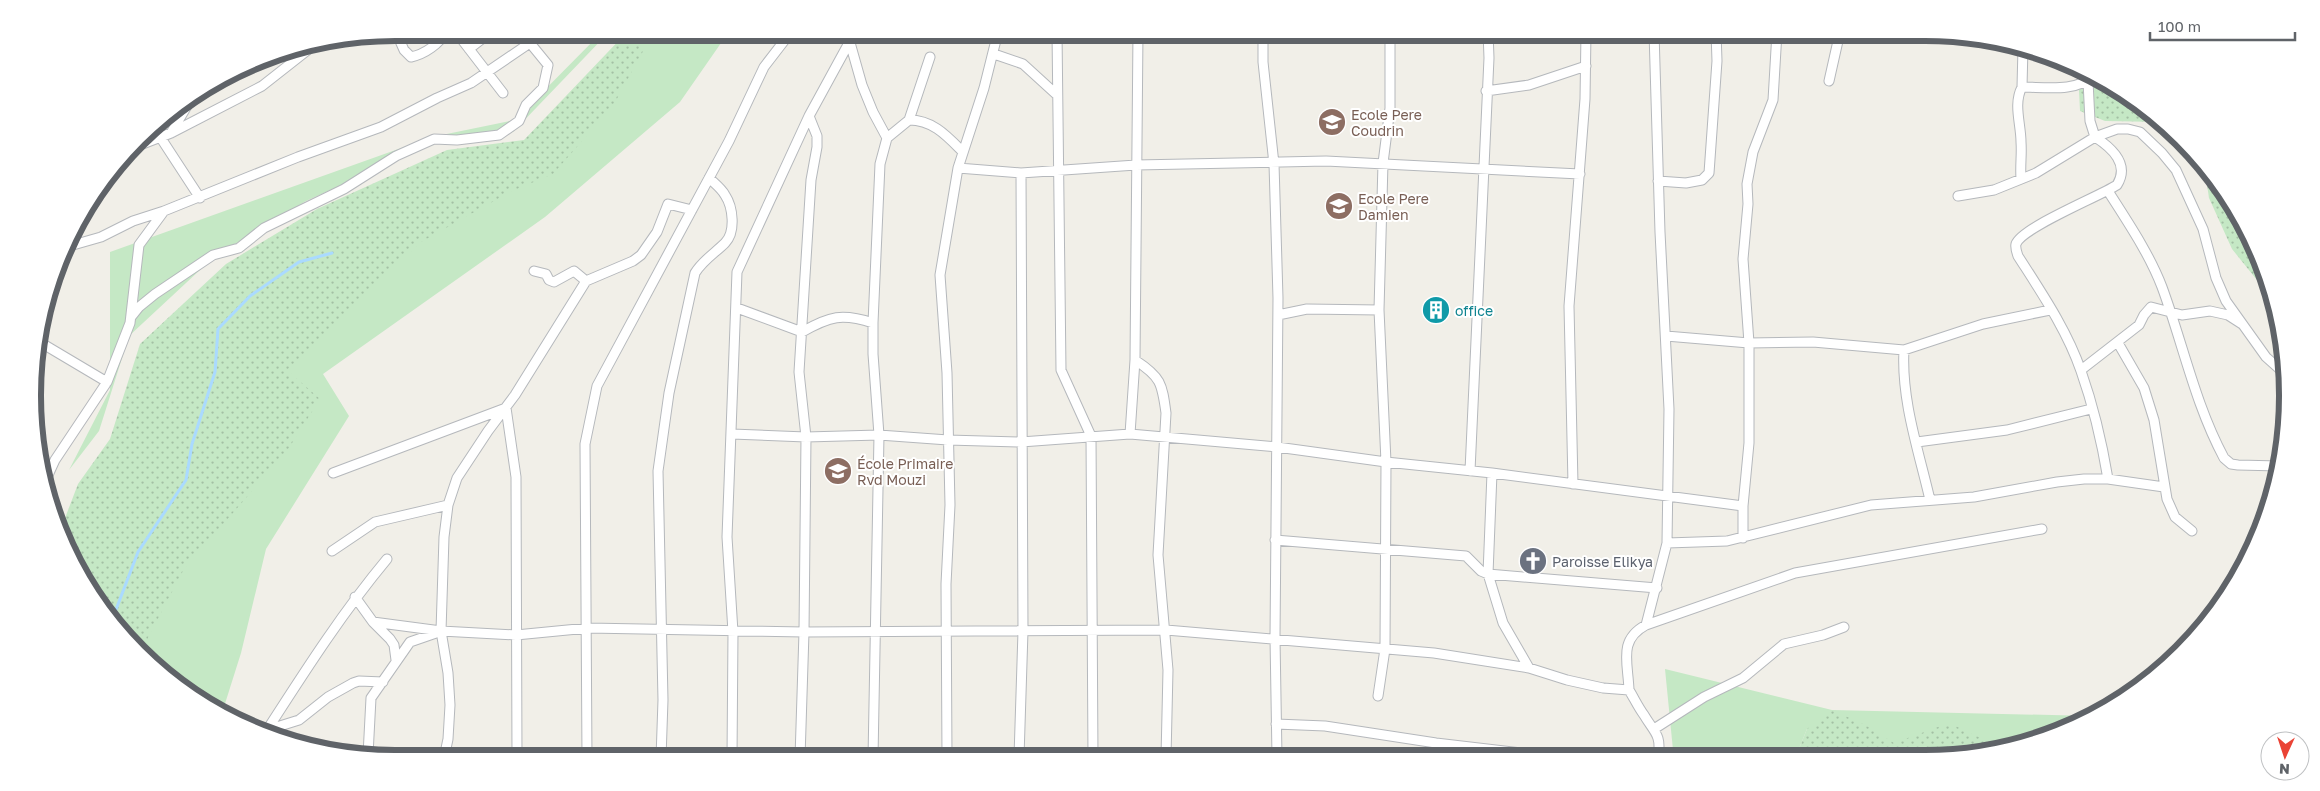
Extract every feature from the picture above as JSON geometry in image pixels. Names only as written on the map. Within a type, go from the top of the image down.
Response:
[{"type":"street","points":[[400,41],[404,50],[411,57],[426,51],[441,41]]},
{"type":"street","points":[[463,41],[503,93]]},
{"type":"street","points":[[469,49],[479,41]]},
{"type":"street","points":[[75,244],[101,237],[133,220],[200,198],[298,157],[381,127],[437,98],[471,84],[533,41]]},
{"type":"street","points":[[587,750],[586,444],[597,386],[709,178],[764,67],[784,41]]},
{"type":"street","points":[[732,750],[733,632],[727,538],[737,272],[846,41]]},
{"type":"street","points":[[849,41],[862,85],[873,112],[887,138]]},
{"type":"street","points":[[947,750],[946,632],[950,505],[947,373],[940,275],[958,168],[996,41]]},
{"type":"street","points":[[1057,41],[1061,370],[1091,436],[1093,750]]},
{"type":"street","points":[[1130,434],[1135,360],[1138,41]]},
{"type":"street","points":[[1263,41],[1263,62],[1274,164],[1278,315],[1275,638],[1277,750]]},
{"type":"street","points":[[1378,696],[1385,649],[1386,462],[1379,310],[1383,163],[1390,108],[1390,41]]},
{"type":"street","points":[[1470,471],[1488,41]]},
{"type":"street","points":[[1572,484],[1569,306],[1580,174],[1586,41]]},
{"type":"street","points":[[1646,625],[1657,588],[1666,543],[1669,409],[1658,181],[1654,41]]},
{"type":"street","points":[[1658,181],[1686,182],[1702,180],[1709,173],[1717,61],[1716,41]]},
{"type":"street","points":[[1744,538],[1743,506],[1749,443],[1749,344],[1743,267],[1748,184],[1753,152],[1772,100],[1776,41]]},
{"type":"street","points":[[1829,81],[1838,41]]},
{"type":"street","points":[[50,472],[55,460],[107,382],[131,317],[136,310],[154,294],[172,285],[213,255],[239,248],[264,228],[339,192],[396,156],[434,139],[457,140],[475,136],[495,137],[511,127],[519,121],[526,104],[546,83],[548,65],[530,43]]},
{"type":"street","points":[[147,143],[161,138],[262,86],[304,53]]},
{"type":"street","points":[[994,54],[1023,64],[1057,95]]},
{"type":"street","points":[[2021,178],[2019,160],[2022,144],[2018,104],[2022,87],[2023,55]]},
{"type":"street","points":[[873,750],[879,435],[873,354],[873,323],[880,164],[887,138],[909,120],[930,57]]},
{"type":"street","points":[[1486,91],[1529,85],[1586,66]]},
{"type":"street","points":[[2022,87],[2061,88],[2085,80]]},
{"type":"street","points":[[2090,83],[2090,121],[2095,137],[2111,148],[2121,165],[2122,173],[2120,179],[2117,185],[2108,191],[2036,227],[2021,237],[2016,244],[2018,256],[2050,310],[2081,370],[2108,479]]},
{"type":"street","points":[[171,133],[185,111]]},
{"type":"street","points":[[800,750],[804,632],[806,437],[800,372],[811,180],[817,147],[817,136],[809,116]]},
{"type":"street","points":[[909,120],[928,123],[940,129],[962,152]]},
{"type":"street","points":[[1958,196],[1994,190],[2062,159],[2095,137],[2117,128],[2140,132],[2171,164],[2204,229],[2219,286],[2226,301],[2266,357],[2278,367]]},
{"type":"street","points":[[158,133],[200,198]]},
{"type":"street","points":[[958,168],[1021,173],[1136,165],[1274,164],[1326,161],[1580,174]]},
{"type":"street","points":[[1020,750],[1023,631],[1021,173]]},
{"type":"street","points":[[661,750],[663,700],[658,471],[669,393],[696,273],[702,263],[726,242],[732,230],[729,202],[724,193],[709,178]]},
{"type":"street","points":[[2108,191],[2161,285],[2196,395],[2224,458],[2231,464],[2238,466],[2272,466]]},
{"type":"street","points":[[446,750],[450,705],[448,673],[441,631],[444,537],[448,506],[457,478],[506,408],[586,281],[633,261],[641,255],[658,232],[668,204],[692,210]]},
{"type":"street","points":[[131,317],[132,291],[138,267],[139,245],[164,211]]},
{"type":"street","points":[[534,271],[546,274],[549,280],[554,282],[574,271],[586,281]]},
{"type":"street","points":[[2081,370],[2140,326],[2144,315],[2151,307],[2171,314],[2182,315],[2210,311],[2228,315],[2246,327]]},
{"type":"street","points":[[737,308],[802,332],[825,320],[836,317],[846,316],[873,323]]},
{"type":"street","points":[[1278,315],[1307,309],[1379,310]]},
{"type":"street","points":[[1666,336],[1749,344],[1813,342],[1904,350],[1983,324],[2050,310]]},
{"type":"street","points":[[2118,342],[2144,388],[2154,420],[2164,486],[2175,517],[2192,531]]},
{"type":"street","points":[[45,345],[107,382]]},
{"type":"street","points":[[1904,350],[1905,384],[1930,500]]},
{"type":"street","points":[[1135,360],[1152,371],[1159,380],[1163,392],[1165,437],[1158,555],[1168,670],[1166,750]]},
{"type":"street","points":[[333,473],[506,408]]},
{"type":"street","points":[[506,408],[516,477],[517,750]]},
{"type":"street","points":[[1917,442],[2007,430],[2091,409]]},
{"type":"street","points":[[732,434],[806,437],[879,435],[948,440],[1021,442],[1130,434],[1277,447],[1743,506]]},
{"type":"street","points":[[1492,473],[1488,574],[1503,623],[1529,668]]},
{"type":"street","points":[[1666,543],[1712,542],[1744,538],[1871,505],[1974,497],[2057,482],[2108,479],[2164,486]]},
{"type":"street","points":[[332,552],[375,522],[448,506]]},
{"type":"street","points":[[1659,750],[1660,745],[1654,729],[1643,715],[1629,690],[1628,639],[1638,629],[1795,573],[2042,528]]},
{"type":"street","points":[[1276,540],[1466,556],[1481,571],[1488,574],[1657,588]]},
{"type":"street","points":[[269,726],[315,653],[355,597],[387,559]]},
{"type":"street","points":[[355,597],[373,622],[394,645],[396,660]]},
{"type":"street","points":[[373,622],[441,631],[516,635],[588,628],[733,632],[1166,630],[1434,653],[1529,668],[1594,686],[1629,690]]},
{"type":"street","points":[[1654,729],[1704,697],[1743,678],[1784,644],[1823,635],[1844,627]]},
{"type":"street","points":[[368,749],[370,704],[375,690],[383,682],[396,660],[410,642],[441,631]]},
{"type":"street","points":[[274,728],[299,720],[328,697],[353,683],[359,681],[383,682]]},
{"type":"street","points":[[1276,724],[1326,726],[1496,750]]},
{"type":"green space","points":[[593,41],[600,41],[513,132],[436,142],[306,201],[215,256],[129,336],[99,431],[69,470],[110,390],[110,252],[432,137],[515,120]]},
{"type":"green space","points":[[618,41],[649,41],[613,106],[553,174],[512,191],[421,242],[287,370],[320,399],[287,451],[184,569],[144,645],[114,611],[101,592],[78,552],[64,520],[78,484],[110,439],[140,344],[226,264],[317,209],[447,150],[524,140]]},
{"type":"green space","points":[[630,41],[722,41],[680,102],[545,217],[323,374],[349,416],[266,549],[241,653],[224,705],[218,702],[180,677],[135,635],[276,362],[343,297],[501,183]]},
{"type":"green space","points":[[2089,82],[2121,101],[2149,122],[2105,121],[2080,111],[2079,90]]},
{"type":"green space","points":[[2206,181],[2231,218],[2242,239],[2261,285],[2232,249],[2209,198]]},
{"type":"green space","points":[[1665,669],[1832,710],[2075,716],[2038,731],[1989,744],[1987,741],[1894,743],[1807,729],[1798,750],[1673,750]]},
{"type":"green space","points":[[1832,710],[1865,725],[1894,743],[1949,723],[1989,744],[1924,750],[1798,750],[1807,729]]},
{"type":"waterway","points":[[115,612],[138,552],[186,480],[192,444],[215,372],[218,329],[250,296],[299,262],[332,253]]},
{"type":"place","name":"Ecole Pere Coudrin","points":[[1332,122]]},
{"type":"place","name":"Ecole Pere Damien","points":[[1339,206]]},
{"type":"place","name":"office","points":[[1436,310]]},
{"type":"place","name":"École Primaire Rvd Mouzi","points":[[838,471]]},
{"type":"place","name":"Paroisse Elikya","points":[[1533,561]]}]
